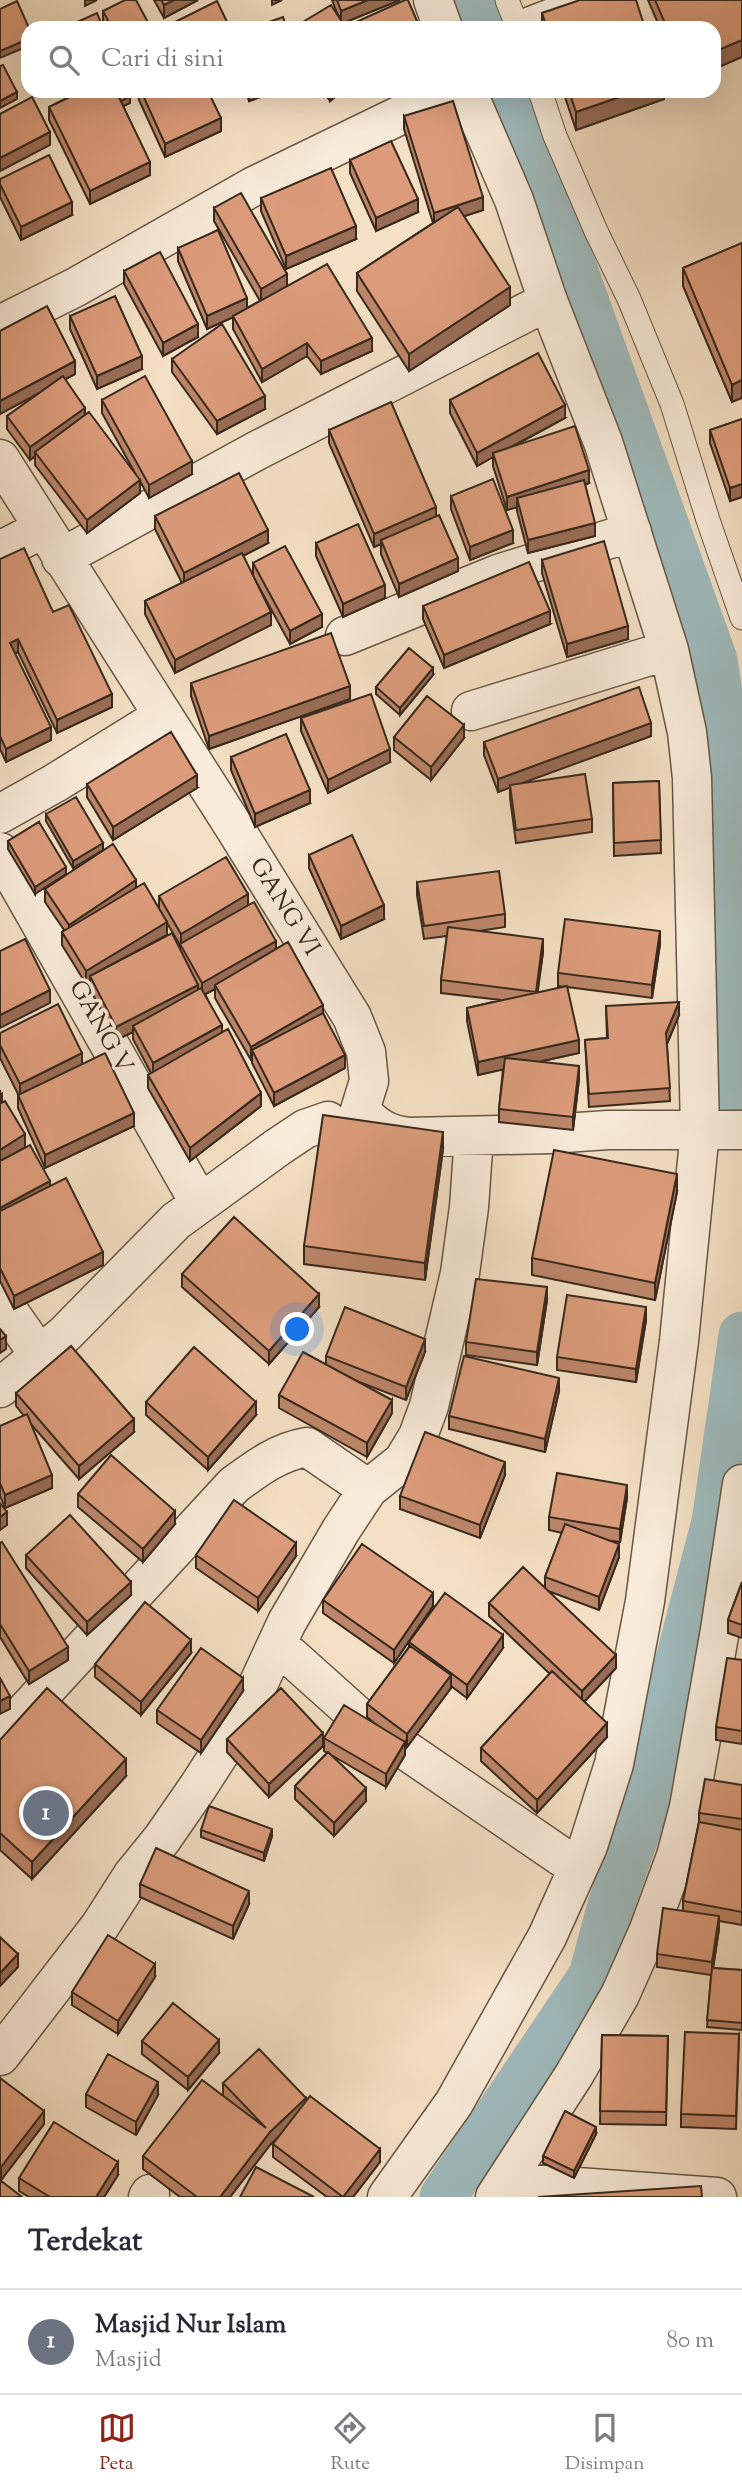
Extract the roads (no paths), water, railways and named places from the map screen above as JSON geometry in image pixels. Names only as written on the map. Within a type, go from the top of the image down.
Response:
[{"type":"street","points":[[433,0],[440,21]]},
{"type":"street","points":[[544,21],[598,0]]},
{"type":"street","points":[[0,324],[76,287],[254,186],[436,98]]},
{"type":"street","points":[[387,2197],[454,2103],[547,1937],[588,1846],[614,1764],[645,1601],[682,1316],[716,1130],[692,778],[687,732],[669,650],[603,442],[548,301],[514,200],[470,98]]},
{"type":"street","points":[[0,551],[52,543],[235,462],[548,301]]},
{"type":"street","name":"GANG VI","points":[[0,459],[352,1017],[366,1052],[369,1081],[344,1115]]},
{"type":"street","points":[[345,636],[498,574],[632,532]]},
{"type":"street","points":[[471,711],[669,650]]},
{"type":"street","points":[[0,814],[163,716]]},
{"type":"street","name":"GANG V","points":[[0,852],[199,1202]]},
{"type":"street","points":[[0,1388],[40,1356],[176,1221],[199,1202],[305,1129],[344,1115],[397,1136],[716,1130]]},
{"type":"street","points":[[0,2056],[100,1927],[132,1876],[198,1787],[243,1717],[313,1576],[368,1489],[403,1461],[418,1436],[429,1406],[460,1273],[469,1207],[474,1136]]},
{"type":"street","points":[[0,1299],[40,1356]]},
{"type":"street","points":[[0,1739],[234,1485],[266,1461],[307,1447],[368,1489]]},
{"type":"street","points":[[501,2189],[574,2075],[620,1995],[648,1932],[676,1856],[689,1807],[742,1484]]},
{"type":"street","points":[[277,1644],[363,1721],[578,1868]]},
{"type":"street","points":[[501,2189],[717,2197]]},
{"type":"street","points":[[739,2197],[742,2190]]},
{"type":"lane","points":[[507,0],[515,21]]},
{"type":"lane","points":[[542,98],[555,136],[629,299],[672,404],[742,618]]},
{"type":"waterway","points":[[478,0],[486,21]]},
{"type":"waterway","points":[[513,98],[714,660],[735,801],[742,1123]]},
{"type":"waterway","points":[[443,2197],[592,1976],[611,1905],[654,1782],[677,1667],[715,1522],[742,1335]]},
{"type":"place","name":"Masjid Nur Islam","points":[[46,1813]]}]
